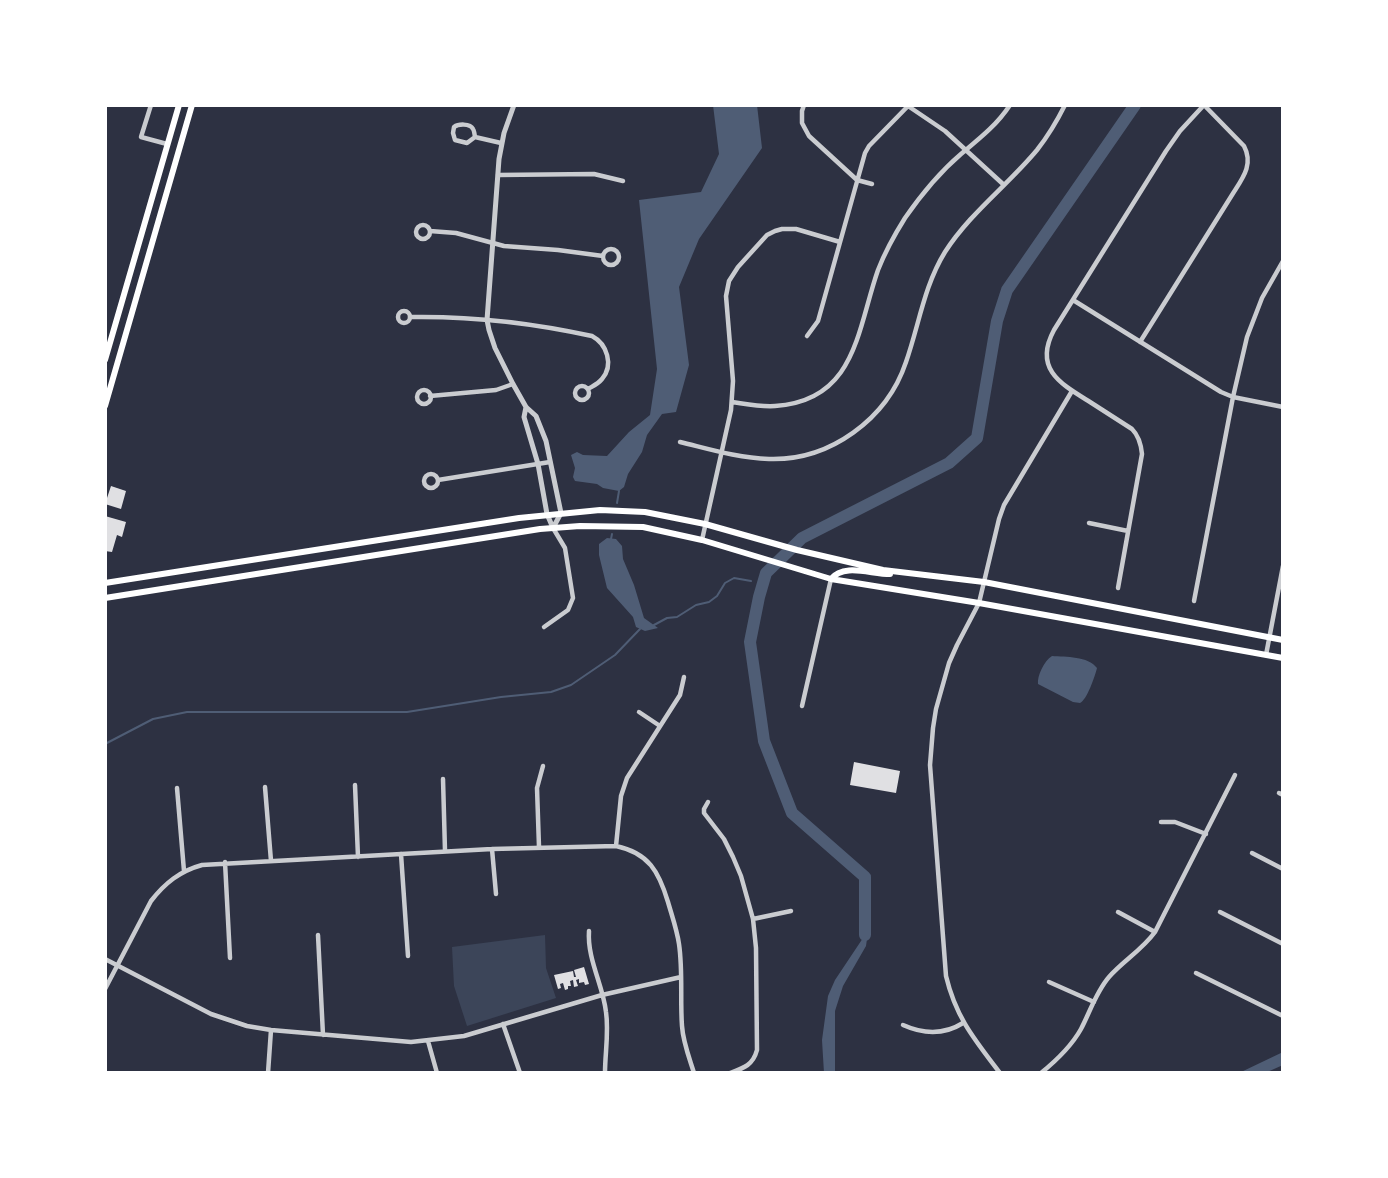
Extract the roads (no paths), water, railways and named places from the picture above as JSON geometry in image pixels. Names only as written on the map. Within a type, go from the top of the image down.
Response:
[{"type":"main road","points":[[105,360],[179,105]]},
{"type":"main road","points":[[105,406],[192,105]]},
{"type":"main road","points":[[105,583],[547,514],[600,510],[645,512],[705,524],[797,550],[899,572],[984,582],[1283,640]]},
{"type":"main road","points":[[105,598],[554,528],[643,527],[702,540],[831,579],[1283,658]]},
{"type":"main road","points":[[831,579],[847,569],[883,574],[899,572]]},
{"type":"street","points":[[151,105],[141,137],[167,144]]},
{"type":"street","points":[[514,105],[501,143],[487,320],[492,340],[513,384],[526,407],[536,416],[546,441],[561,513],[554,528]]},
{"type":"street","points":[[804,105],[803,123],[809,136],[857,180],[872,184]]},
{"type":"street","points":[[732,402],[766,406],[798,402],[820,391],[839,375],[856,346],[878,271],[892,240],[929,187],[995,124],[1010,105]]},
{"type":"street","points":[[680,442],[722,453],[767,459],[801,456],[843,440],[872,417],[901,375],[925,297],[944,254],[963,229],[1041,144],[1065,105]]},
{"type":"street","points":[[1118,588],[1142,454],[1140,440],[1132,429],[1062,385],[1054,375],[1046,351],[1050,338],[1166,151],[1204,105],[1244,146],[1248,153],[1246,172],[1140,342]]},
{"type":"street","points":[[807,336],[818,321],[864,153],[908,106],[945,131],[1004,185]]},
{"type":"street","points":[[475,137],[471,127],[460,124],[454,127],[455,140],[467,143],[475,137],[501,143]]},
{"type":"street","points":[[498,175],[594,174],[624,181]]},
{"type":"street","points":[[702,540],[732,402],[726,296],[729,281],[767,235],[775,231],[796,229],[840,242]]},
{"type":"street","points":[[430,231],[456,233],[504,246],[603,256]]},
{"type":"street","points":[[1195,601],[1233,397],[1247,337],[1266,289],[1283,261]]},
{"type":"street","points":[[1073,300],[1221,392],[1283,407]]},
{"type":"street","points":[[410,317],[487,320],[592,335],[606,348],[608,356],[607,369],[602,379],[588,389]]},
{"type":"street","points":[[430,396],[496,390],[513,384]]},
{"type":"street","points":[[1000,1073],[963,1023],[953,1002],[947,976],[934,824],[931,746],[936,709],[949,663],[979,603],[1004,505],[1072,391]]},
{"type":"street","points":[[526,407],[524,417],[538,464],[547,514],[565,548],[573,598],[568,610],[544,627]]},
{"type":"street","points":[[438,480],[550,462]]},
{"type":"street","points":[[1089,523],[1128,531]]},
{"type":"street","points":[[1266,655],[1283,566]]},
{"type":"street","points":[[802,706],[831,579]]},
{"type":"street","points":[[616,846],[623,788],[627,778],[680,695],[684,677]]},
{"type":"street","points":[[639,712],[660,726]]},
{"type":"street","points":[[539,847],[537,788],[542,766]]},
{"type":"street","points":[[1041,1073],[1066,1051],[1108,978],[1143,947],[1155,932],[1235,775]]},
{"type":"street","points":[[443,779],[445,851]]},
{"type":"street","points":[[355,785],[358,856]]},
{"type":"street","points":[[265,787],[271,861]]},
{"type":"street","points":[[177,788],[184,871]]},
{"type":"street","points":[[708,802],[704,813],[724,839],[745,887],[753,919],[756,948],[757,1050],[748,1066],[730,1073]]},
{"type":"street","points":[[1161,822],[1175,822],[1206,834]]},
{"type":"street","points":[[105,989],[151,901],[166,884],[184,871],[202,864],[445,851],[616,846],[628,849],[645,859],[663,882],[679,945],[683,1033],[694,1073]]},
{"type":"street","points":[[492,849],[496,894]]},
{"type":"street","points":[[1252,853],[1283,869]]},
{"type":"street","points":[[401,854],[408,957]]},
{"type":"street","points":[[225,862],[230,958]]},
{"type":"street","points":[[753,919],[791,911]]},
{"type":"street","points":[[1118,912],[1155,932]]},
{"type":"street","points":[[1220,912],[1283,944]]},
{"type":"street","points":[[589,931],[589,943],[607,1018],[605,1073]]},
{"type":"street","points":[[318,936],[323,1035]]},
{"type":"street","points":[[105,959],[211,1014],[247,1026],[411,1042],[464,1036],[602,995],[681,977]]},
{"type":"street","points":[[1196,973],[1283,1016]]},
{"type":"street","points":[[1049,982],[1094,1002]]},
{"type":"street","points":[[903,1025],[920,1031],[940,1032],[963,1023]]},
{"type":"street","points":[[503,1024],[520,1073]]},
{"type":"street","points":[[268,1073],[271,1030]]},
{"type":"street","points":[[428,1041],[438,1073]]},
{"type":"waterway","points":[[865,935],[865,877],[792,813],[764,741],[750,642],[766,573],[802,538],[949,463],[977,438],[997,321],[1007,290],[1135,105]]},
{"type":"waterway","points":[[617,503],[619,491]]},
{"type":"waterway","points":[[611,539],[612,534]]},
{"type":"waterway","points":[[654,625],[667,618],[677,617],[696,605],[709,602],[717,596],[725,583],[734,578],[751,581]]},
{"type":"waterway","points":[[105,744],[153,719],[187,712],[407,712],[551,692],[571,685],[615,655],[640,629]]}]
